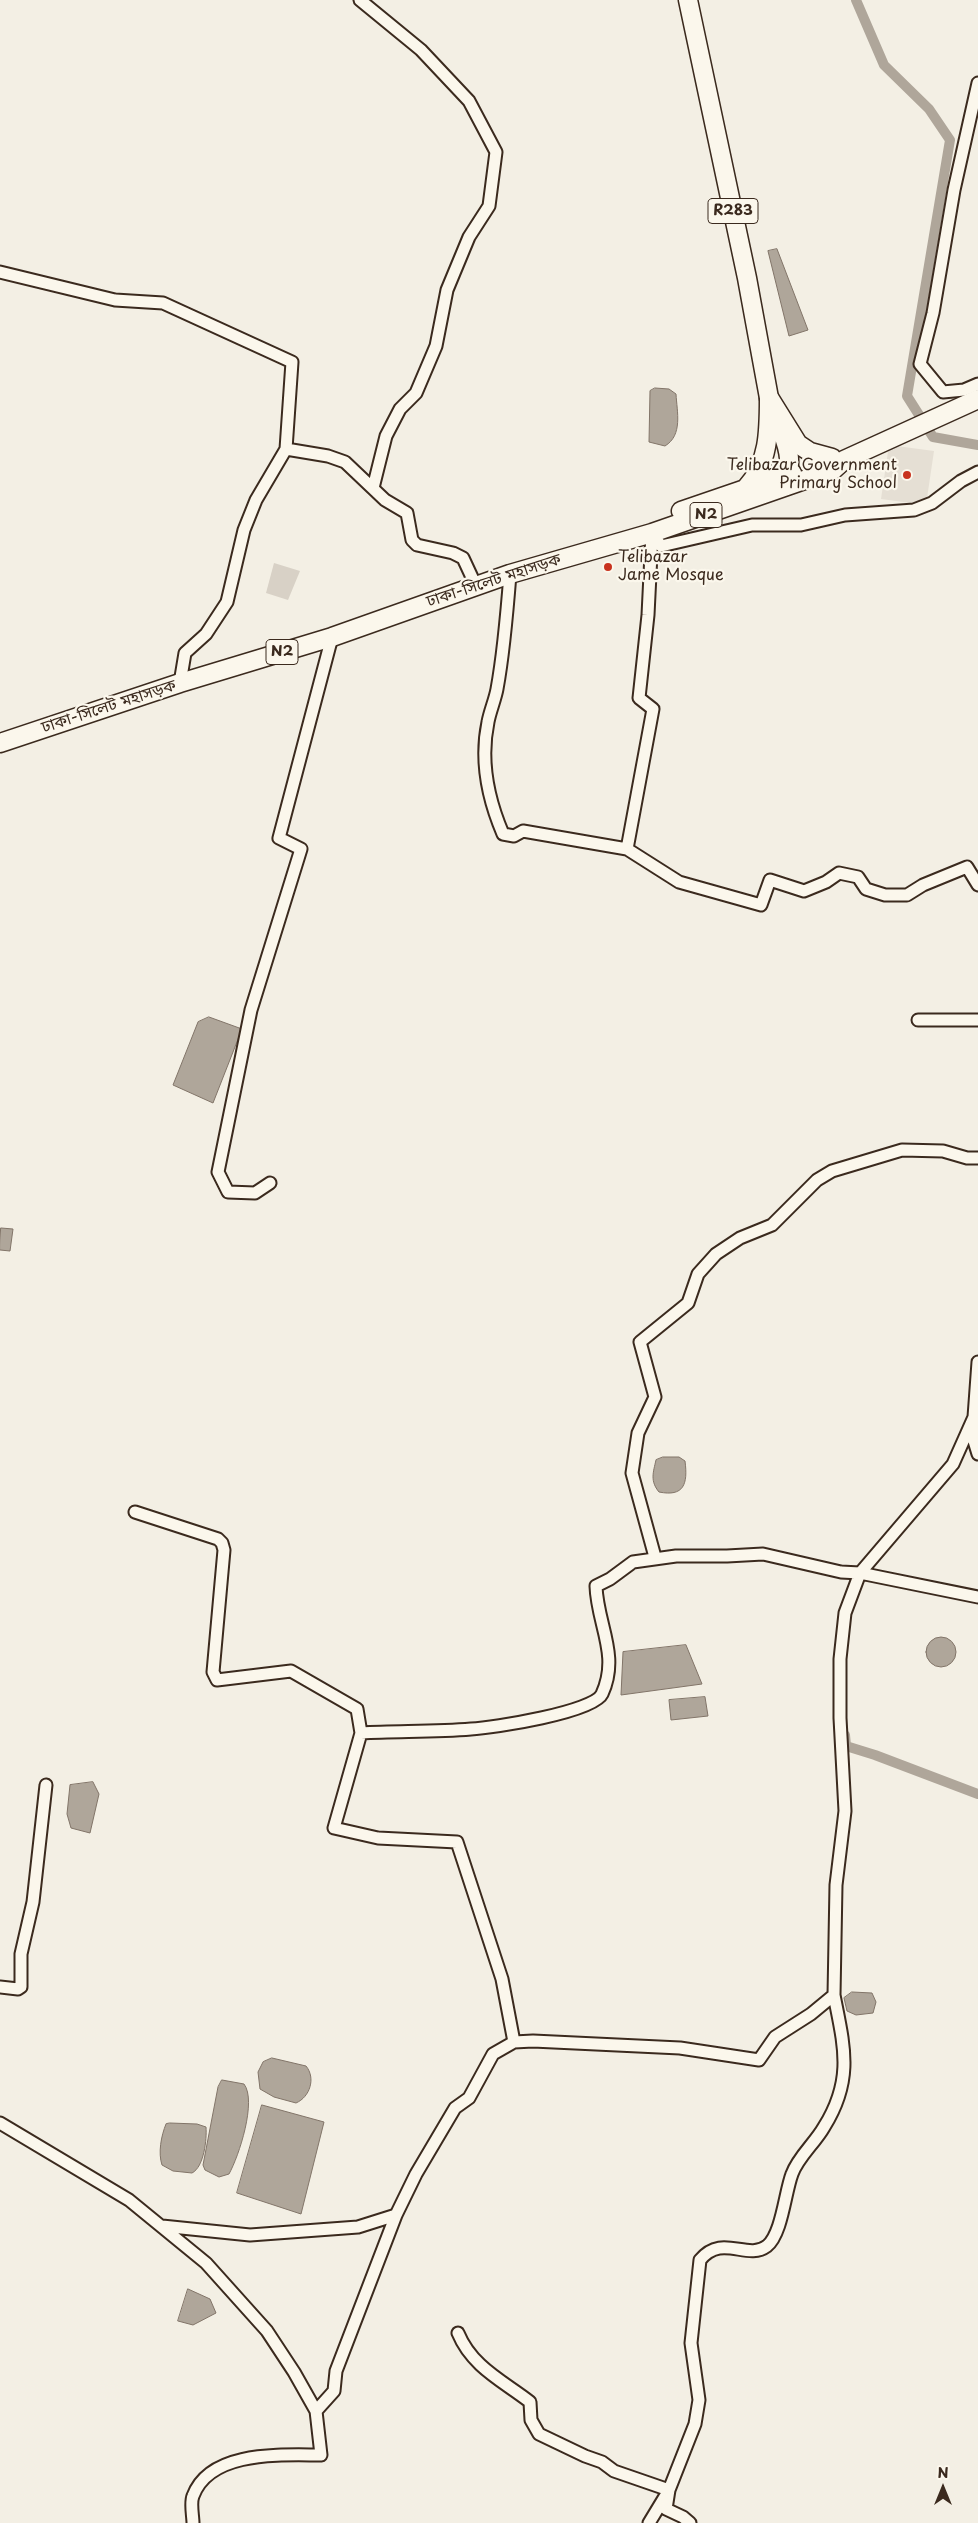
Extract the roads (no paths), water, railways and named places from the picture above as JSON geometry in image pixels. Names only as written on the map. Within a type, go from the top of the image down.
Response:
[{"type":"main road","name":"R283","points":[[689,3],[774,416],[781,426],[790,467],[795,478]]},
{"type":"main road","name":"R283","points":[[770,398],[798,444],[810,452],[838,459]]},
{"type":"main road","name":"R283","points":[[746,488],[755,478],[764,460],[768,440],[770,398]]},
{"type":"main road","points":[[563,558],[588,542],[746,488],[795,478],[864,450],[978,399]]},
{"type":"main road","name":"ঢাকা-সিলেট মহাসড়ক","points":[[0,742],[180,683],[332,637],[510,574],[652,533],[777,491],[795,478]]},
{"type":"street","points":[[360,0],[421,50],[469,101],[496,152],[489,206],[469,237],[447,290],[436,346],[416,393],[400,409],[386,436],[373,488]]},
{"type":"street","points":[[978,83],[954,190],[933,313],[920,364],[943,392],[964,390],[978,384]]},
{"type":"street","points":[[0,272],[115,300],[163,303],[292,362],[286,449],[256,500],[244,530],[227,602],[206,634],[185,654],[180,683]]},
{"type":"street","points":[[286,449],[328,456],[346,462],[385,500],[407,513],[412,540],[417,545],[452,553],[463,558],[476,586]]},
{"type":"street","points":[[652,533],[661,546],[752,525],[801,525],[845,515],[914,510],[932,503],[961,481],[978,472]]},
{"type":"street","points":[[627,849],[653,709],[639,698],[648,615],[652,533]]},
{"type":"street","points":[[510,574],[506,625],[497,690],[485,740],[484,758],[494,814],[504,834],[514,836],[523,831],[627,849],[679,882],[761,906],[770,880],[804,891],[826,882],[839,873],[858,877],[866,889],[885,895],[907,895],[923,885],[967,867],[978,885]]},
{"type":"street","points":[[270,1183],[255,1193],[228,1192],[218,1172],[251,1010],[301,849],[279,838],[332,637]]},
{"type":"street","points":[[918,1020],[978,1020]]},
{"type":"street","points":[[655,1557],[632,1473],[638,1433],[655,1397],[640,1342],[688,1303],[698,1274],[716,1254],[740,1238],[772,1225],[817,1180],[832,1171],[902,1150],[943,1151],[967,1158],[978,1158]]},
{"type":"street","points":[[978,1362],[974,1417],[974,1441],[978,1454]]},
{"type":"street","points":[[649,2523],[669,2490],[695,2424],[700,2400],[691,2343],[700,2260],[708,2251],[718,2248],[757,2250],[768,2245],[780,2222],[792,2173],[825,2126],[844,2083],[844,2043],[834,1995],[836,1885],[845,1811],[840,1718],[840,1659],[845,1613],[860,1573],[953,1464],[974,1417]]},
{"type":"street","points":[[135,1512],[218,1539],[222,1543],[224,1550],[213,1672],[217,1680],[291,1671],[357,1709],[361,1733],[334,1828],[378,1838],[456,1842],[502,1980],[514,2042]]},
{"type":"street","points":[[361,1733],[472,1729],[543,1718],[593,1704],[601,1696],[608,1669],[609,1648],[596,1586],[610,1579],[633,1562],[655,1557],[763,1554],[841,1572],[860,1573],[978,1597]]},
{"type":"street","points":[[0,1987],[18,1990],[21,1986],[21,1954],[33,1902],[46,1785]]},
{"type":"street","points":[[316,2411],[334,2391],[336,2371],[396,2215],[416,2174],[455,2108],[469,2098],[493,2054],[514,2042],[680,2048],[759,2060],[775,2037],[811,2014],[834,1995]]},
{"type":"street","points":[[0,2123],[130,2200],[206,2263],[266,2331],[294,2372],[316,2411],[321,2455],[254,2456],[208,2473],[192,2497],[193,2523]]},
{"type":"street","points":[[162,2226],[250,2235],[358,2227],[396,2215]]},
{"type":"street","points":[[458,2333],[473,2358],[489,2374],[530,2402],[531,2420],[539,2434],[584,2456],[602,2462],[614,2470],[669,2490]]},
{"type":"street","points":[[669,2490],[666,2509],[683,2517],[690,2523]]},
{"type":"waterway","points":[[856,0],[884,65],[929,109],[950,140],[907,396],[933,437],[978,445]]},
{"type":"waterway","points":[[845,1735],[846,1746],[978,1794]]},
{"type":"place","name":"Telibazar Government Primary School","points":[[907,475]]},
{"type":"place","name":"Telibazar Jame Mosque","points":[[608,567]]}]
